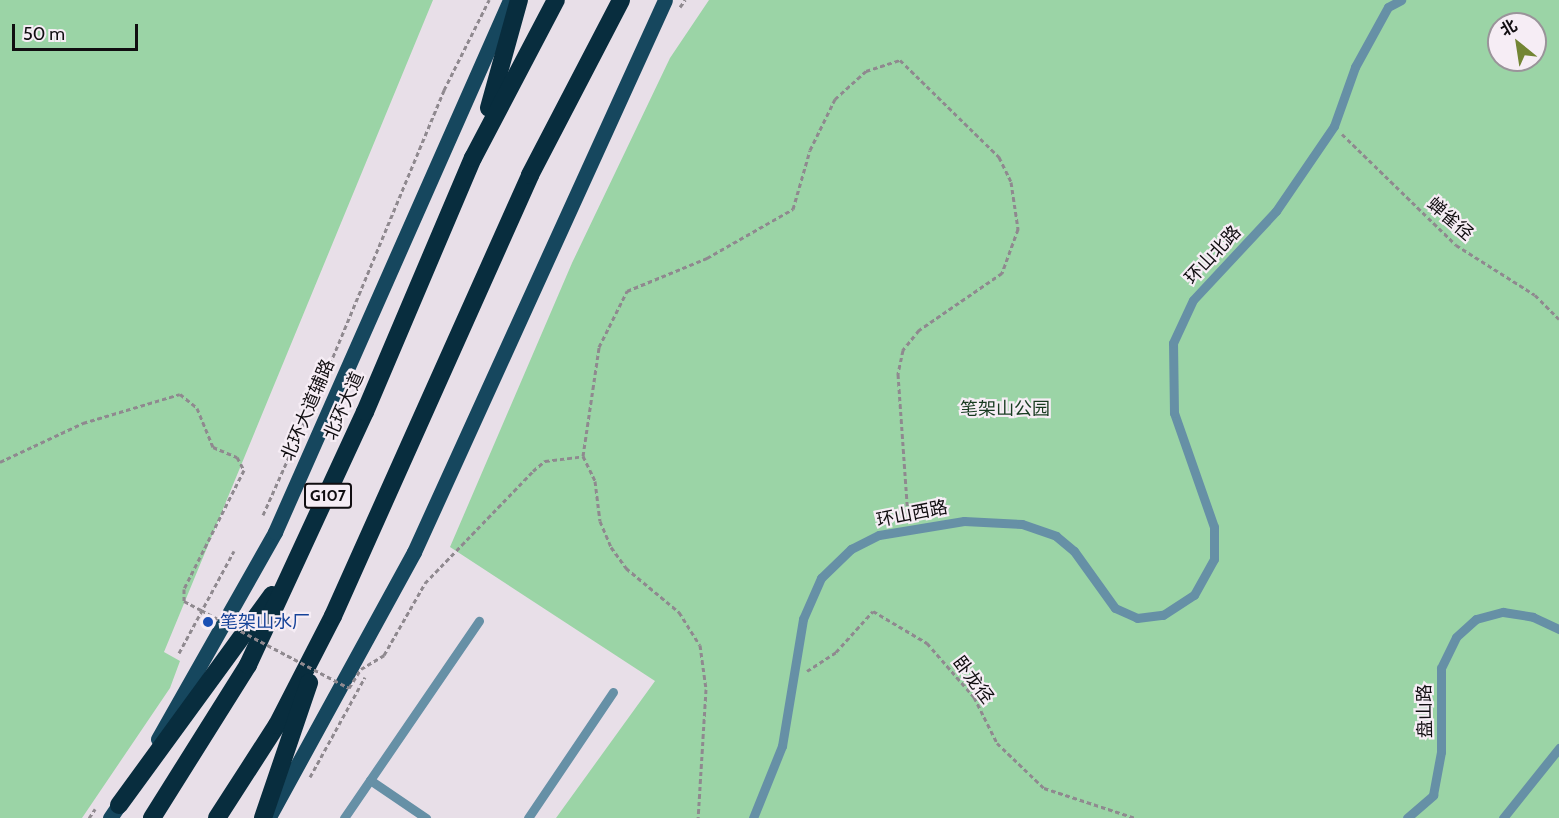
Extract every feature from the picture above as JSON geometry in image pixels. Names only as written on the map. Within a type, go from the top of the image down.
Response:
[{"type":"highway","points":[[473,158],[519,0]]},
{"type":"highway","name":"北环大道","points":[[152,818],[248,665],[310,535],[473,158],[556,0]]},
{"type":"highway","points":[[616,7],[628,0]]},
{"type":"highway","name":"G107","points":[[217,818],[276,725],[333,616],[530,176],[616,7]]},
{"type":"highway","points":[[115,812],[197,704],[310,535]]},
{"type":"highway","points":[[263,818],[333,616]]},
{"type":"main road","name":"北环大道辅路","points":[[115,812],[275,532],[510,0]]},
{"type":"main road","points":[[268,818],[414,552],[665,0]]},
{"type":"lane","name":"环山北路","points":[[1163,615],[1194,595],[1214,559],[1214,527],[1174,413],[1173,343],[1193,300],[1276,211],[1334,126],[1355,67],[1388,7],[1401,0]]},
{"type":"lane","name":"环山西路","points":[[753,818],[782,746],[803,619],[821,578],[851,549],[908,528],[964,521],[1022,524],[1056,536],[1074,551],[1115,608],[1137,618],[1163,615]]},
{"type":"lane","name":"盘山路","points":[[1407,818],[1432,795],[1443,729],[1441,668],[1456,638],[1476,619],[1503,612],[1533,617],[1559,630]]},
{"type":"lane","points":[[344,818],[479,621]]},
{"type":"lane","points":[[528,818],[613,692]]},
{"type":"lane","points":[[1503,818],[1559,748]]},
{"type":"lane","points":[[370,780],[426,818]]},
{"type":"path","points":[[327,372],[444,90],[489,0]]},
{"type":"path","points":[[698,818],[706,689],[700,645],[679,612],[626,568],[611,547],[600,521],[595,481],[583,456],[600,347],[627,291],[707,258],[793,209],[810,150],[835,99],[866,71],[900,60],[999,157],[1011,182],[1018,229],[1002,273],[919,330],[903,350],[898,374],[908,528]]},
{"type":"path","name":"蝉雀径","points":[[1334,126],[1456,245],[1535,295],[1559,318]]},
{"type":"path","points":[[0,462],[83,423],[180,394],[197,408],[213,447],[237,457],[244,470],[184,589],[184,601],[349,688],[361,669],[384,655],[425,583],[533,471],[545,461],[583,456]]},
{"type":"path","points":[[260,524],[313,402]]},
{"type":"path","points":[[179,653],[234,551]]},
{"type":"path","points":[[214,621],[219,611]]},
{"type":"path","name":"卧龙径","points":[[793,681],[836,652],[873,611],[927,643],[974,697],[998,743],[1044,788],[1135,818]]},
{"type":"path","points":[[89,818],[98,806]]},
{"type":"green space","points":[[0,0],[433,0],[164,652],[180,661],[170,688],[82,818],[0,818]]},
{"type":"green space","name":"笔架山公园","points":[[709,0],[1559,0],[1559,818],[556,818],[655,681],[450,547],[572,263],[670,58]]},
{"type":"place","name":"笔架山水厂","points":[[208,622]]}]
